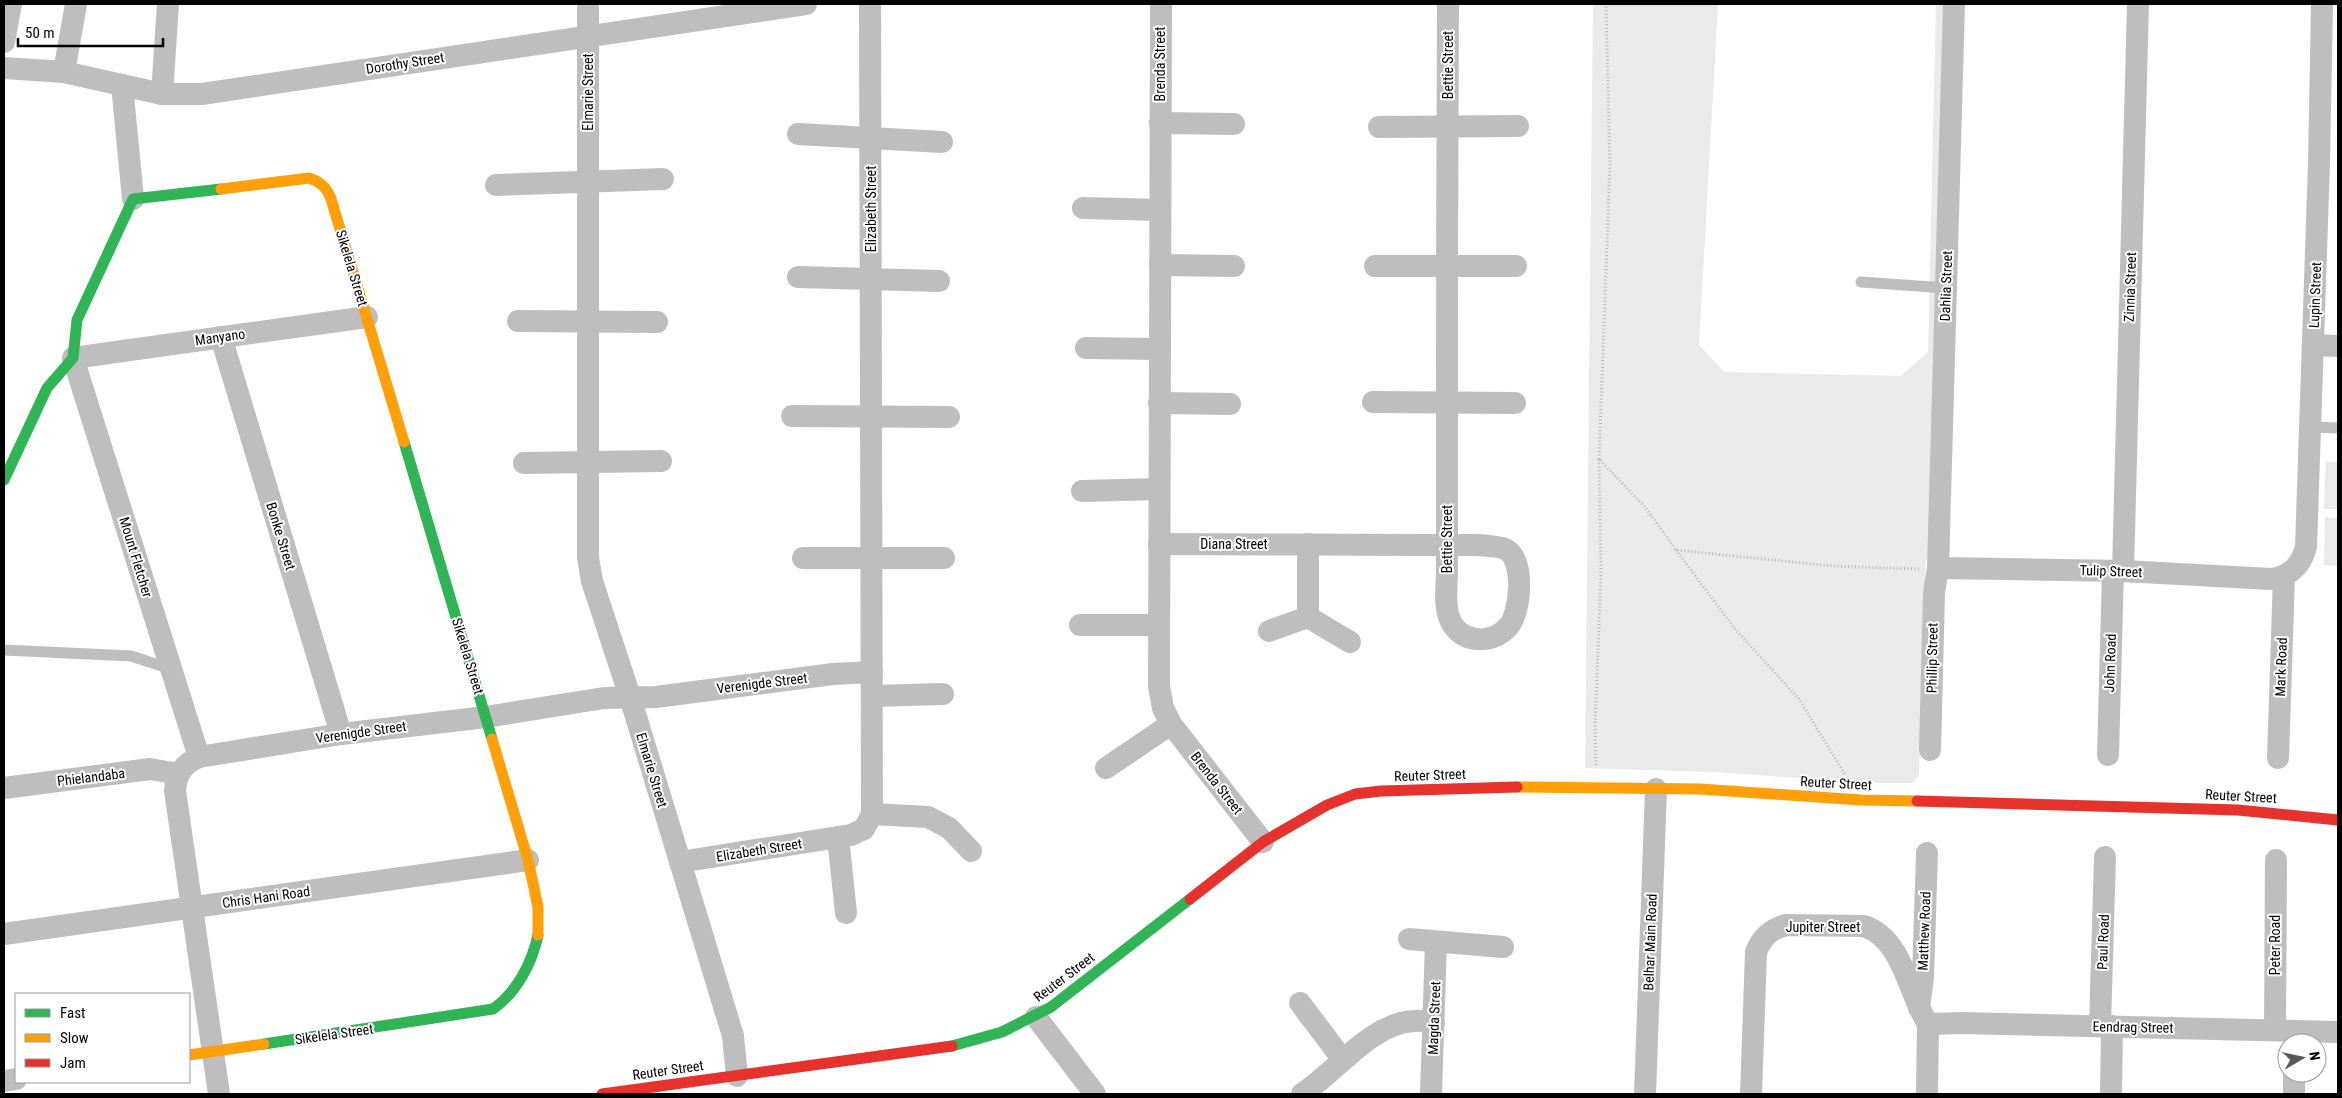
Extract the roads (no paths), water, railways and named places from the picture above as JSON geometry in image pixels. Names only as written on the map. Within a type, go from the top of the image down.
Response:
[{"type":"street","points":[[4,42],[11,4]]},
{"type":"street","points":[[64,72],[76,4]]},
{"type":"street","points":[[162,94],[168,4]]},
{"type":"street","name":"Elmarie Street","points":[[588,4],[587,547],[590,569],[733,1036],[737,1076]]},
{"type":"street","name":"Dorothy Street","points":[[4,68],[64,72],[162,94],[202,94],[806,4]]},
{"type":"street","name":"Elizabeth Street","points":[[680,862],[858,833],[869,822],[872,814],[870,4]]},
{"type":"street","name":"Brenda Street","points":[[1161,4],[1158,686],[1163,708],[1171,724],[1263,842]]},
{"type":"street","name":"Bettie Street","points":[[1447,546],[1502,547],[1515,556],[1518,567],[1517,611],[1508,627],[1496,636],[1479,640],[1468,638],[1451,623],[1446,603],[1448,4]]},
{"type":"street","name":"Dahlia Street","points":[[1938,568],[1954,4]]},
{"type":"street","name":"Zinnia Street","points":[[2118,571],[2138,4]]},
{"type":"street","name":"Lupin Street","points":[[2284,576],[2300,563],[2306,547],[2313,345],[2329,163],[2322,4]]},
{"type":"street","points":[[4,480],[47,388],[73,358],[77,320],[133,198],[122,85]]},
{"type":"street","points":[[1160,124],[1234,124]]},
{"type":"street","points":[[1379,127],[1518,126]]},
{"type":"street","points":[[798,134],[942,142]]},
{"type":"street","name":"Sikelela Street","points":[[133,198],[309,178],[321,182],[329,193],[528,860],[540,914],[539,940],[524,973],[512,992],[493,1009],[190,1055]]},
{"type":"street","points":[[496,184],[663,179]]},
{"type":"street","points":[[1083,208],[1160,210]]},
{"type":"street","points":[[1160,265],[1234,266]]},
{"type":"street","points":[[1375,266],[1516,266]]},
{"type":"street","points":[[798,277],[939,281]]},
{"type":"street","name":"Manyano","points":[[73,358],[366,317]]},
{"type":"street","points":[[518,321],[658,322]]},
{"type":"street","name":"Bonke Street","points":[[221,337],[341,734]]},
{"type":"street","points":[[2313,345],[2338,346]]},
{"type":"street","points":[[1086,348],[1159,349]]},
{"type":"street","name":"Mount Fletcher","points":[[73,358],[199,757]]},
{"type":"street","points":[[1373,402],[1515,403]]},
{"type":"street","points":[[1159,403],[1230,404]]},
{"type":"street","points":[[792,416],[949,417]]},
{"type":"street","points":[[524,463],[661,461]]},
{"type":"street","points":[[1082,491],[1159,489]]},
{"type":"street","name":"Diana Street","points":[[1159,544],[1447,546]]},
{"type":"street","points":[[1308,544],[1308,617]]},
{"type":"street","points":[[803,558],[944,558]]},
{"type":"street","name":"Tulip Street","points":[[1938,568],[2118,571],[2271,579],[2284,576]]},
{"type":"street","name":"Phillip Street","points":[[1930,750],[1934,594],[1938,568]]},
{"type":"street","name":"John Road","points":[[2108,755],[2118,571]]},
{"type":"street","name":"Mark Road","points":[[2278,758],[2284,576]]},
{"type":"street","points":[[1269,630],[1308,617],[1350,642]]},
{"type":"street","points":[[1080,625],[1159,624]]},
{"type":"street","name":"Verenigde Street","points":[[199,757],[341,734],[486,717],[604,698],[656,697],[833,674],[872,672]]},
{"type":"street","points":[[872,696],[943,694]]},
{"type":"street","points":[[1106,768],[1171,724]]},
{"type":"street","points":[[199,757],[190,760],[179,774],[175,791],[218,1094]]},
{"type":"street","name":"Phielandaba","points":[[4,788],[150,769],[179,774]]},
{"type":"street","name":"Reuter Street","points":[[602,1094],[949,1047],[996,1035],[1036,1017],[1263,842],[1327,804],[1355,794],[1381,791],[1517,787],[1700,789],[1861,800],[2238,810],[2338,820]]},
{"type":"street","name":"Belhar Main Road","points":[[1645,1094],[1656,789]]},
{"type":"street","points":[[872,814],[928,817],[949,828],[971,851]]},
{"type":"street","points":[[838,837],[846,913]]},
{"type":"street","name":"Matthew Road","points":[[1927,853],[1923,977],[1927,1094]]},
{"type":"street","name":"Paul Road","points":[[2105,857],[2106,1026],[2111,1094]]},
{"type":"street","name":"Chris Hani Road","points":[[4,934],[528,860]]},
{"type":"street","name":"Peter Road","points":[[2276,860],[2288,1033]]},
{"type":"street","name":"Jupiter Street","points":[[1751,1094],[1756,952],[1764,937],[1778,927],[1786,925],[1864,926],[1876,930],[1885,937],[1895,951],[1923,1017]]},
{"type":"street","points":[[1409,939],[1503,947]]},
{"type":"street","name":"Magda Street","points":[[1431,1094],[1436,942]]},
{"type":"street","points":[[1300,1003],[1343,1060]]},
{"type":"street","points":[[1036,1017],[1095,1094]]},
{"type":"street","name":"Eendrag Street","points":[[1923,1017],[1962,1023],[2106,1026],[2277,1034]]},
{"type":"street","points":[[1302,1094],[1374,1036],[1394,1026],[1415,1021],[1434,1022]]},
{"type":"street","name":"Eendrag Street","points":[[2321,1033],[2338,1032]]},
{"type":"lane","points":[[1861,282],[1946,288]]},
{"type":"lane","points":[[2310,428],[2338,428]]},
{"type":"lane","points":[[4,650],[131,656],[171,668]]}]
